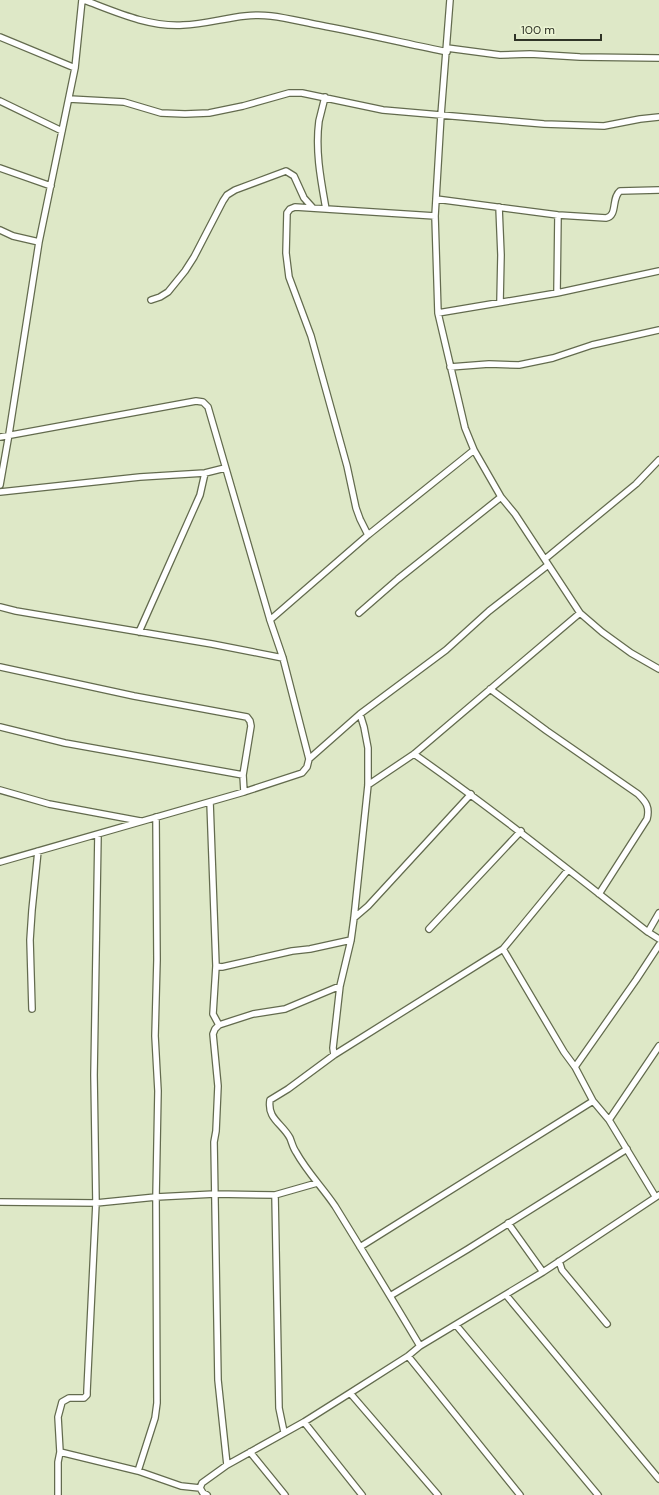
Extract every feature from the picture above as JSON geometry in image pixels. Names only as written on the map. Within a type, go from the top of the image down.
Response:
[{"type":"street","points":[[0,485],[10,434],[39,242],[75,68],[83,0],[140,20],[159,24],[183,25],[209,23],[250,14],[270,16],[447,50],[500,55],[530,54],[580,57],[659,58]]},
{"type":"street","points":[[450,0],[447,50],[440,115],[435,216],[438,313],[465,428],[474,450],[501,497],[515,514],[580,613],[602,632],[631,653],[659,669]]},
{"type":"street","points":[[0,37],[75,68]]},
{"type":"street","points":[[69,99],[124,102],[162,113],[185,114],[209,112],[243,106],[289,93],[302,93],[383,110],[544,124],[604,126],[659,117]]},
{"type":"street","points":[[325,97],[319,122],[318,148],[320,173],[326,209]]},
{"type":"street","points":[[0,100],[62,131]]},
{"type":"street","points":[[0,168],[51,186]]},
{"type":"street","points":[[151,300],[168,292],[174,285],[194,257],[223,201],[227,195],[235,190],[286,171],[294,176],[304,198],[313,208]]},
{"type":"street","points":[[436,199],[558,215],[610,217],[612,214],[615,195],[620,191],[659,190]]},
{"type":"street","points":[[368,535],[356,508],[347,466],[311,336],[289,277],[286,253],[287,213],[290,209],[295,207],[435,216]]},
{"type":"street","points":[[499,207],[501,255],[500,302]]},
{"type":"street","points":[[557,293],[558,215]]},
{"type":"street","points":[[0,230],[13,236],[39,242]]},
{"type":"street","points":[[438,313],[557,293],[659,271]]},
{"type":"street","points":[[450,367],[489,364],[520,365],[553,358],[592,345],[659,330]]},
{"type":"street","points":[[0,437],[196,401],[203,402],[208,407],[270,620],[283,658],[308,759],[307,767],[302,772],[244,792],[0,862]]},
{"type":"street","points":[[270,620],[368,535],[474,450]]},
{"type":"street","points":[[545,559],[636,484],[659,460]]},
{"type":"street","points":[[0,492],[140,477],[205,473],[225,468]]},
{"type":"street","points":[[139,632],[200,495],[205,473]]},
{"type":"street","points":[[360,613],[398,579],[501,497]]},
{"type":"street","points":[[308,759],[360,714],[446,650],[489,611],[548,565]]},
{"type":"street","points":[[0,607],[283,658]]},
{"type":"street","points":[[368,785],[414,754],[580,613]]},
{"type":"street","points":[[0,667],[134,696],[247,718],[250,721],[251,726],[243,776],[244,792]]},
{"type":"street","points":[[490,689],[547,731],[638,794],[646,802],[649,810],[647,819],[599,894]]},
{"type":"street","points":[[334,1055],[333,1048],[340,986],[354,918],[368,785],[368,748],[360,714]]},
{"type":"street","points":[[0,727],[65,743],[243,776]]},
{"type":"street","points":[[414,754],[521,831],[568,870],[659,939]]},
{"type":"street","points":[[0,790],[49,804],[143,821]]},
{"type":"street","points":[[354,918],[368,906],[471,794]]},
{"type":"street","points":[[210,802],[216,966],[213,1014],[219,1025]]},
{"type":"street","points":[[138,1471],[155,1418],[157,1403],[156,1197],[158,1091],[155,1036],[157,960],[156,817]]},
{"type":"street","points":[[429,929],[521,831]]},
{"type":"street","points":[[58,1495],[58,1462],[60,1452],[58,1417],[62,1402],[69,1398],[84,1398],[87,1395],[96,1203],[94,1075],[98,834]]},
{"type":"street","points":[[32,1008],[30,940],[38,851]]},
{"type":"street","points":[[420,1346],[330,1200],[316,1183],[296,1152],[289,1137],[272,1116],[269,1105],[270,1100],[288,1089],[334,1055],[503,950],[568,870]]},
{"type":"street","points":[[648,932],[659,913]]},
{"type":"street","points":[[216,966],[222,967],[292,951],[350,940]]},
{"type":"street","points":[[575,1067],[659,945]]},
{"type":"street","points":[[200,1488],[202,1483],[227,1466],[284,1432],[304,1422],[408,1356],[420,1346],[543,1272],[657,1195],[626,1149],[609,1120],[594,1101],[575,1067],[564,1052],[503,950]]},
{"type":"street","points":[[227,1466],[218,1380],[214,1142],[216,1131],[218,1086],[213,1034],[219,1025],[253,1014],[285,1009],[340,986]]},
{"type":"street","points":[[609,1120],[659,1046]]},
{"type":"street","points":[[360,1247],[594,1101]]},
{"type":"street","points":[[390,1296],[626,1149]]},
{"type":"street","points":[[0,1202],[96,1203],[156,1197],[215,1194],[275,1195],[316,1183]]},
{"type":"street","points":[[275,1195],[279,1408],[284,1432]]},
{"type":"street","points":[[508,1223],[543,1272]]},
{"type":"street","points":[[559,1261],[562,1270],[607,1324]]},
{"type":"street","points":[[506,1295],[659,1479]]},
{"type":"street","points":[[456,1325],[598,1495]]},
{"type":"street","points":[[408,1356],[520,1495]]},
{"type":"street","points":[[350,1393],[438,1495]]},
{"type":"street","points":[[304,1422],[362,1495]]},
{"type":"street","points":[[60,1452],[138,1471],[181,1486],[200,1488]]},
{"type":"street","points":[[250,1452],[285,1495]]},
{"type":"street","points":[[200,1488],[203,1493],[207,1495]]}]
